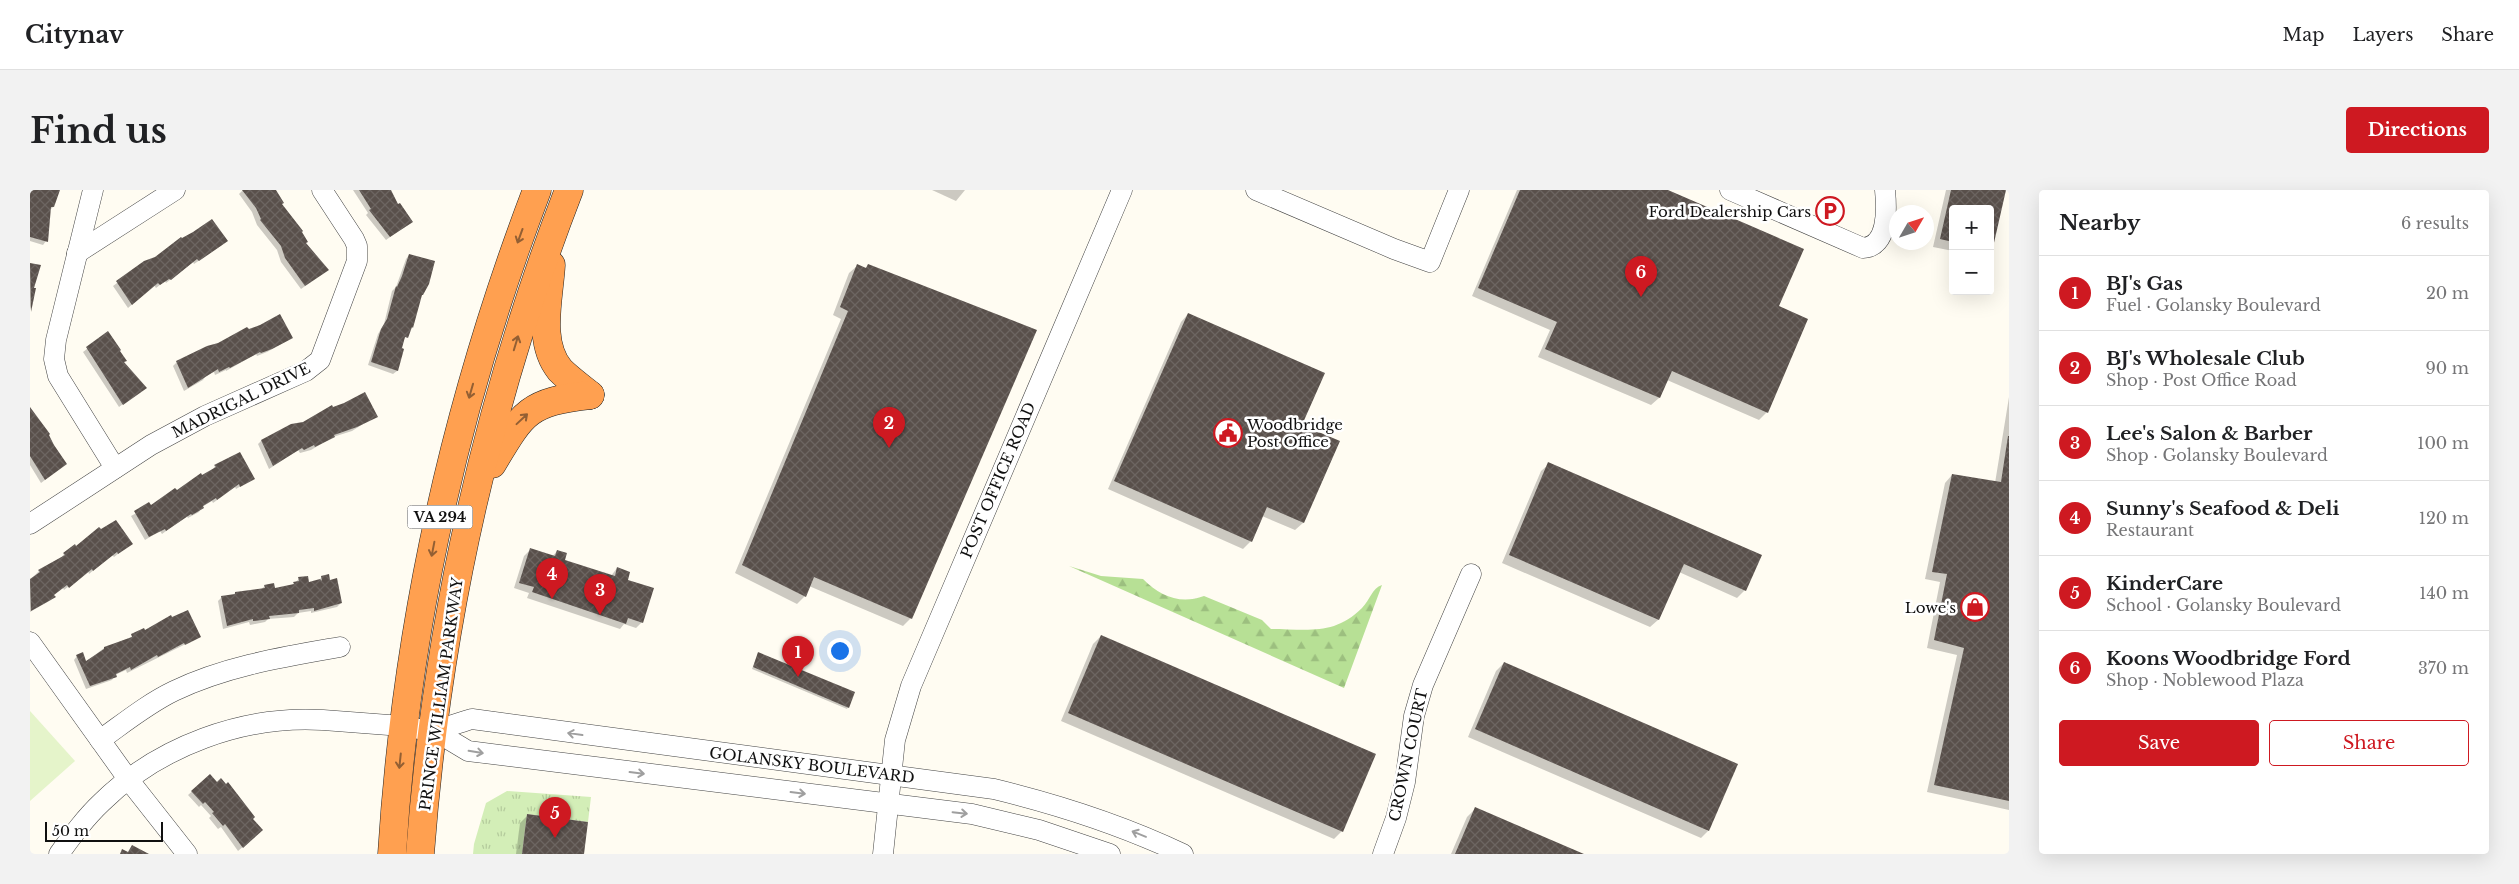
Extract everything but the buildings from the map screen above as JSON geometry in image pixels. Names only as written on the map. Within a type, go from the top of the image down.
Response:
[{"type":"highway","name":"PRINCE WILLIAM PARKWAY","points":[[392,854],[403,727],[418,627],[450,469],[497,304],[537,190]]},
{"type":"highway","name":"PRINCE WILLIAM PARKWAY","points":[[420,854],[433,730],[454,595],[476,490],[507,371],[552,234],[569,190]]},
{"type":"highway","points":[[476,490],[514,427],[527,414],[552,400],[590,394],[560,369],[546,343],[552,234]]},
{"type":"street","points":[[93,190],[56,340],[55,368],[63,387],[115,468]]},
{"type":"street","name":"MADRIGAL DRIVE","points":[[30,524],[151,444],[205,416],[306,371],[320,360],[357,261],[357,246],[354,239],[322,190]]},
{"type":"street","name":"POST OFFICE ROAD","points":[[882,854],[895,740],[910,686],[1122,190]]},
{"type":"street","points":[[1256,190],[1381,244],[1430,262],[1459,190]]},
{"type":"street","points":[[1730,190],[1863,248],[1870,248],[1877,244],[1882,236],[1886,190]]},
{"type":"street","points":[[78,253],[171,191]]},
{"type":"street","name":"CROWN COURT","points":[[1383,854],[1396,818],[1405,782],[1414,716],[1423,685],[1471,574]]},
{"type":"street","points":[[30,642],[128,779],[187,854]]},
{"type":"street","points":[[100,740],[155,702],[196,681],[249,664],[340,647]]},
{"type":"street","name":"GOLANSKY BOULEVARD","points":[[58,854],[91,813],[128,779],[156,761],[192,743],[223,732],[274,721],[322,720],[433,730],[472,719],[653,745],[891,774],[994,789],[1045,801],[1111,823],[1183,854]]},
{"type":"street","name":"GOLANSKY BOULEVARD","points":[[433,730],[468,751],[995,819],[1039,830],[1110,854]]},
{"type":"green space","points":[[1069,566],[1101,576],[1143,579],[1163,594],[1179,599],[1187,600],[1204,596],[1262,620],[1271,629],[1320,629],[1341,623],[1352,617],[1362,608],[1373,591],[1382,585],[1344,688]]},
{"type":"green space","points":[[30,711],[75,761],[30,801]]},
{"type":"green space","points":[[507,791],[591,797],[588,822],[527,814],[522,854],[473,854],[474,844],[486,803]]},
{"type":"place","name":"Ford Dealership Cars","points":[[1830,211]]},
{"type":"place","name":"Koons Woodbridge Ford","points":[[1641,297]]},
{"type":"place","name":"Woodbridge Post Office","points":[[1228,433]]},
{"type":"place","name":"BJ's Wholesale Club","points":[[889,448]]},
{"type":"place","name":"Sunny's Seafood & Deli","points":[[552,599]]},
{"type":"place","name":"Lowe's","points":[[1975,607]]},
{"type":"place","name":"Lee's Salon & Barber","points":[[600,615]]},
{"type":"place","name":"BJ's Gas","points":[[798,677]]},
{"type":"place","name":"KinderCare","points":[[555,838]]}]
